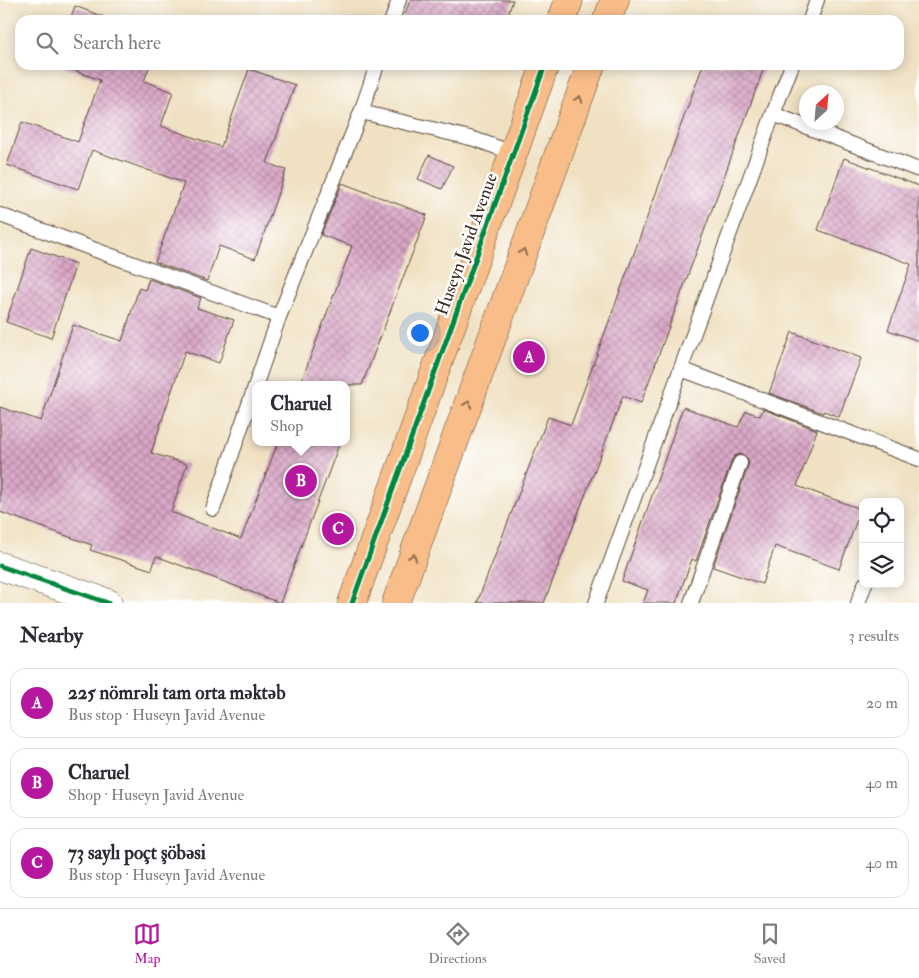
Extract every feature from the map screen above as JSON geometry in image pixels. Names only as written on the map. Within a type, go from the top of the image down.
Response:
[{"type":"main road","points":[[564,15],[569,0]]},
{"type":"main road","points":[[609,15],[614,0]]},
{"type":"main road","name":"Huseyn Javid Avenue","points":[[352,603],[543,70]]},
{"type":"main road","points":[[396,603],[589,70]]},
{"type":"street","points":[[0,566],[108,603]]},
{"type":"lane","points":[[394,15],[399,0]]},
{"type":"lane","points":[[812,15],[817,0]]},
{"type":"lane","points":[[257,381],[279,317],[361,112],[375,70]]},
{"type":"lane","points":[[596,603],[790,70]]},
{"type":"lane","points":[[361,112],[474,139],[513,153]]},
{"type":"lane","points":[[773,114],[919,170]]},
{"type":"lane","points":[[0,215],[279,317]]},
{"type":"lane","points":[[681,369],[919,458]]},
{"type":"lane","points":[[213,509],[252,396]]},
{"type":"lane","points":[[691,603],[740,463]]},
{"type":"lane","points":[[858,603],[864,588]]},
{"type":"building","points":[[410,0],[513,0],[508,15],[405,15]]},
{"type":"building","points":[[75,6],[99,15],[72,15]]},
{"type":"building","points":[[73,70],[148,70],[144,81],[173,92],[161,126],[221,147],[249,70],[295,85],[267,163],[286,170],[255,259],[219,246],[207,281],[155,262],[184,183],[92,150],[78,189],[7,165],[22,122],[78,142],[100,80]]},
{"type":"building","points":[[701,70],[763,70],[641,403],[623,396],[544,603],[477,603],[548,417],[571,425]]},
{"type":"building","points":[[429,155],[453,166],[442,189],[418,179]]},
{"type":"building","points":[[844,158],[919,186],[919,341],[888,330],[911,264],[818,230]]},
{"type":"building","points":[[342,183],[427,215],[362,385],[350,385],[350,381],[301,381],[352,246],[321,235]]},
{"type":"building","points":[[31,248],[76,264],[51,338],[6,322]]},
{"type":"building","points":[[149,279],[201,298],[197,308],[234,320],[219,363],[185,351],[151,453],[187,464],[171,512],[241,539],[276,446],[339,446],[280,603],[156,556],[152,570],[90,550],[92,545],[0,512],[0,407],[41,421],[73,325],[122,341],[139,288],[145,290]]},
{"type":"building","points":[[792,332],[861,358],[839,417],[769,393]]},
{"type":"building","points":[[683,407],[738,427],[746,411],[760,416],[763,409],[817,430],[797,486],[859,508],[859,514],[839,569],[775,546],[762,584],[713,567],[749,462],[747,458],[739,454],[732,460],[696,561],[692,559],[676,603],[643,603],[648,590],[622,581]]},
{"type":"cycle path","points":[[352,603],[543,70]]},
{"type":"cycle path","points":[[0,566],[108,603]]},
{"type":"place","name":"225 nömrəli tam orta məktəb","points":[[529,357]]},
{"type":"place","name":"Charuel","points":[[301,481]]},
{"type":"place","name":"73 saylı poçt şöbəsi","points":[[338,529]]}]
